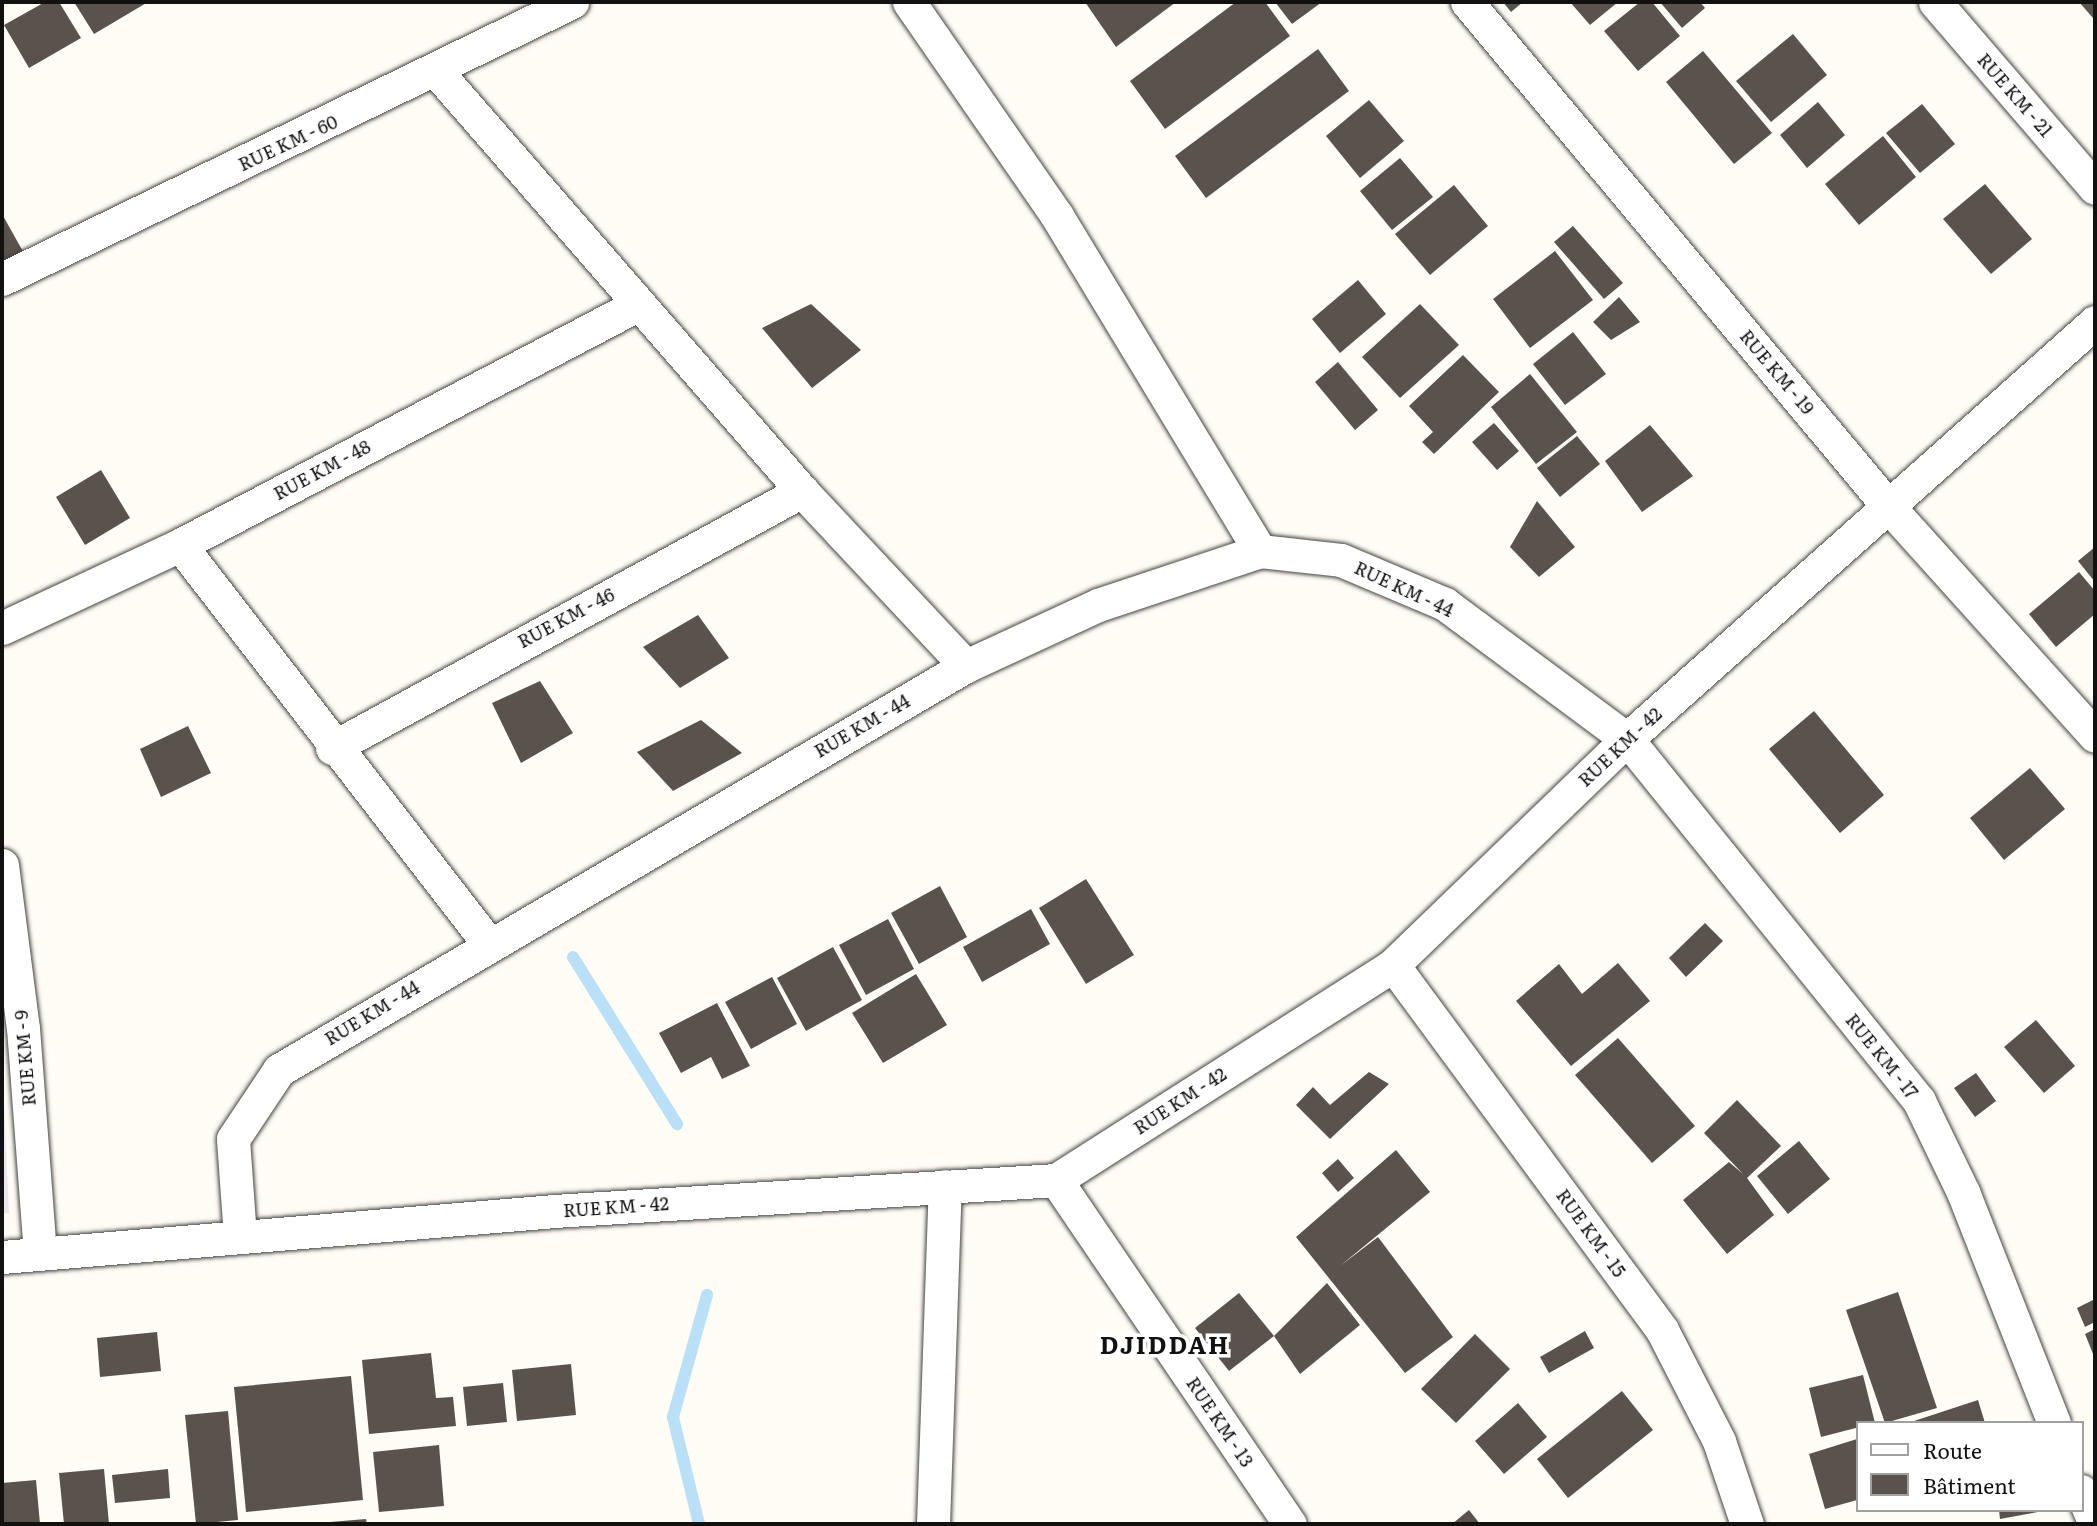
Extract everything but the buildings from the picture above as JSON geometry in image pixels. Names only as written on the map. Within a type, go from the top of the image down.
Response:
[{"type":"street","name":"RUE KM - 60","points":[[2,279],[437,72],[572,2]]},
{"type":"street","points":[[909,2],[1057,216],[1260,551]]},
{"type":"street","name":"RUE KM - 19","points":[[1467,2],[1888,506],[2095,736]]},
{"type":"street","name":"RUE KM - 21","points":[[1935,2],[2095,188]]},
{"type":"street","points":[[437,72],[802,491],[965,666]]},
{"type":"street","name":"RUE KM - 48","points":[[2,628],[180,545],[639,304]]},
{"type":"street","name":"RUE KM - 42","points":[[2,1256],[1056,1180],[1393,965],[1627,739],[2095,322]]},
{"type":"street","name":"RUE KM - 46","points":[[332,748],[802,491]]},
{"type":"street","points":[[180,545],[332,748],[488,943]]},
{"type":"street","name":"RUE KM - 44","points":[[240,1237],[233,1139],[279,1070],[488,943],[965,666],[1098,605],[1260,551],[1341,560],[1445,604],[1627,739]]},
{"type":"street","name":"RUE KM - 17","points":[[1627,739],[1919,1101],[1963,1192],[2053,1421]]},
{"type":"street","name":"RUE KM - 9","points":[[2,865],[23,1028],[40,1252]]},
{"type":"street","name":"RUE KM - 15","points":[[1393,965],[1662,1330],[1719,1441],[1747,1524]]},
{"type":"street","name":"RUE KM - 13","points":[[1056,1180],[1290,1524]]},
{"type":"street","points":[[933,1524],[944,1186]]},
{"type":"street","points":[[2083,1496],[2095,1524]]},
{"type":"shaded area","points":[[2,1059],[9,1213],[2,1214]]},
{"type":"waterway","points":[[573,957],[677,1124]]},
{"type":"waterway","points":[[699,1524],[673,1417],[707,1295]]},
{"type":"district","name":"DJIDDAH","points":[[1165,1344]]}]
